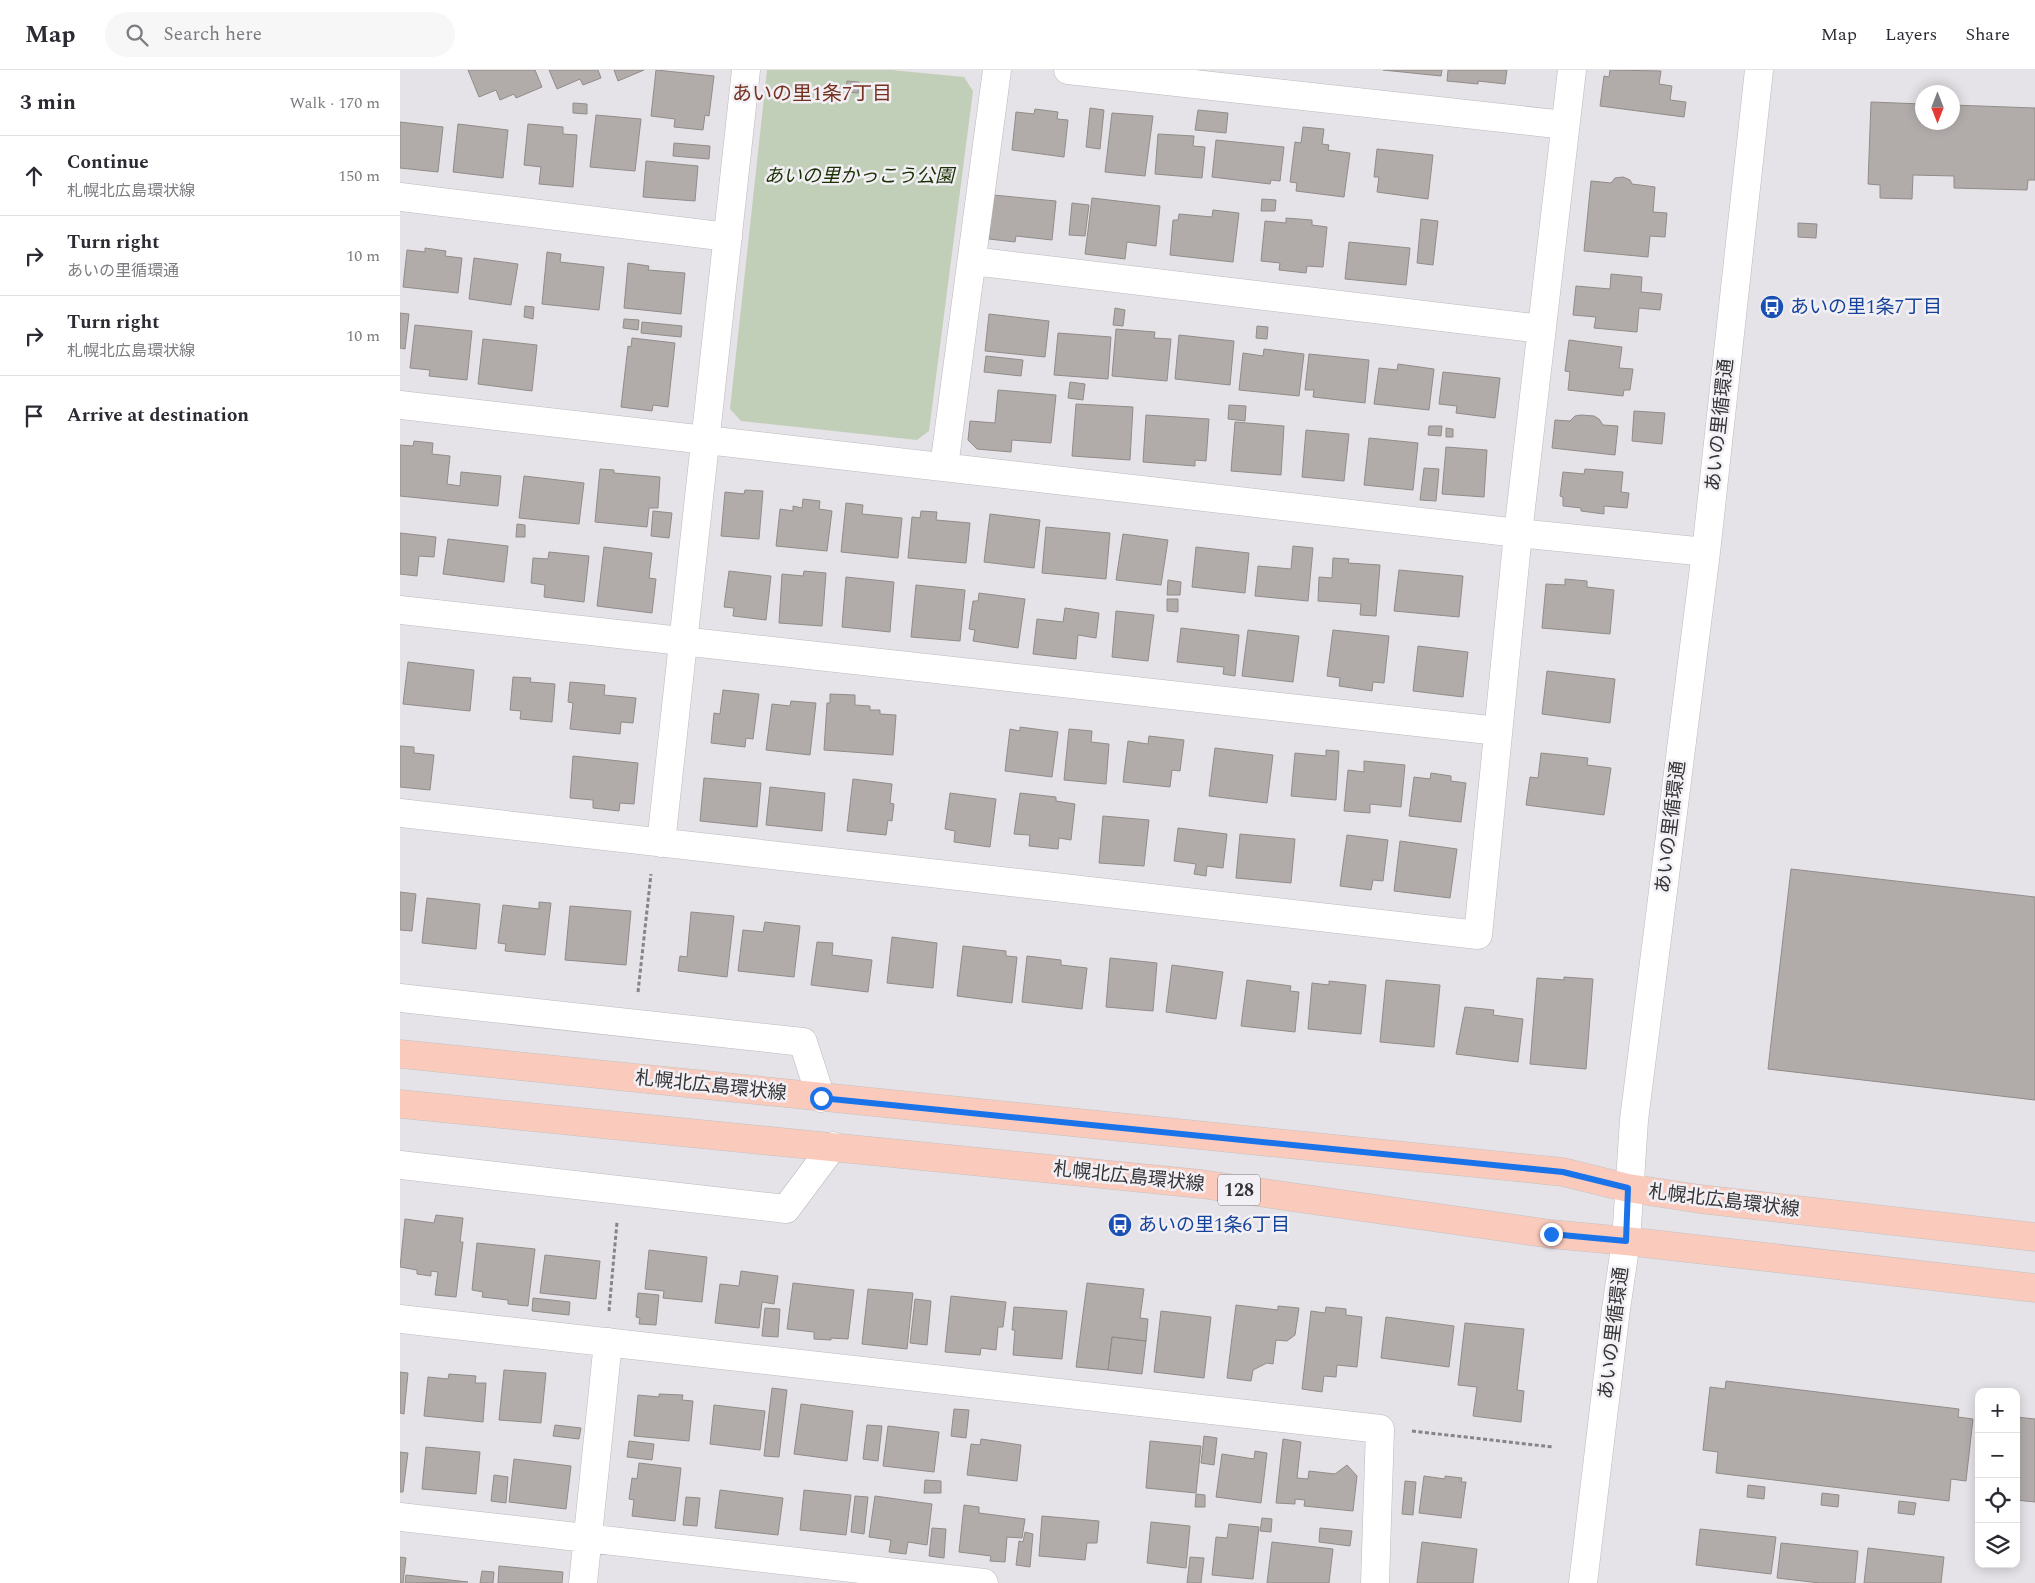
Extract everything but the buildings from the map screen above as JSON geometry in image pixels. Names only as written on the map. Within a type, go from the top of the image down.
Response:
[{"type":"main road","name":"札幌北広島環状線","points":[[400,1054],[1563,1172],[1628,1188],[1700,1199],[2035,1236]]},
{"type":"main road","name":"札幌北広島環状線","points":[[400,1104],[1201,1184],[1551,1234],[2035,1288]]},
{"type":"street","points":[[661,843],[746,70]]},
{"type":"street","points":[[944,467],[997,70]]},
{"type":"street","points":[[1068,70],[1565,125]]},
{"type":"street","points":[[400,813],[1478,935],[1518,533],[1572,70]]},
{"type":"street","name":"あいの里循環通","points":[[1584,1583],[1616,1309],[1626,1241],[1628,1188],[1634,1120],[1706,552],[1760,70]]},
{"type":"street","points":[[400,197],[728,237]]},
{"type":"street","points":[[972,261],[1541,329]]},
{"type":"street","points":[[400,404],[1518,533],[1706,552]]},
{"type":"street","points":[[400,610],[1498,730]]},
{"type":"street","points":[[400,998],[803,1042],[821,1098]]},
{"type":"street","points":[[400,1165],[786,1209],[833,1146]]},
{"type":"street","points":[[400,1319],[608,1329],[1380,1429],[1375,1583]]},
{"type":"street","points":[[583,1583],[608,1329]]},
{"type":"street","points":[[400,1517],[984,1583]]},
{"type":"path","points":[[638,995],[652,870]]},
{"type":"path","points":[[608,1329],[618,1218]]},
{"type":"path","points":[[1408,1431],[1553,1447]]},
{"type":"green space","name":"あいの里かっこう公園","points":[[767,70],[891,70],[964,77],[973,91],[929,431],[917,440],[741,421],[730,409]]},
{"type":"place","name":"あいの里1条7丁目","points":[[1772,307]]},
{"type":"place","name":"あいの里1条6丁目","points":[[1120,1225]]},
{"type":"district","name":"あいの里1条7丁目","points":[[812,94]]},
{"type":"route","points":[[821,1098],[1563,1172],[1628,1188],[1626,1241],[1551,1234]]}]
